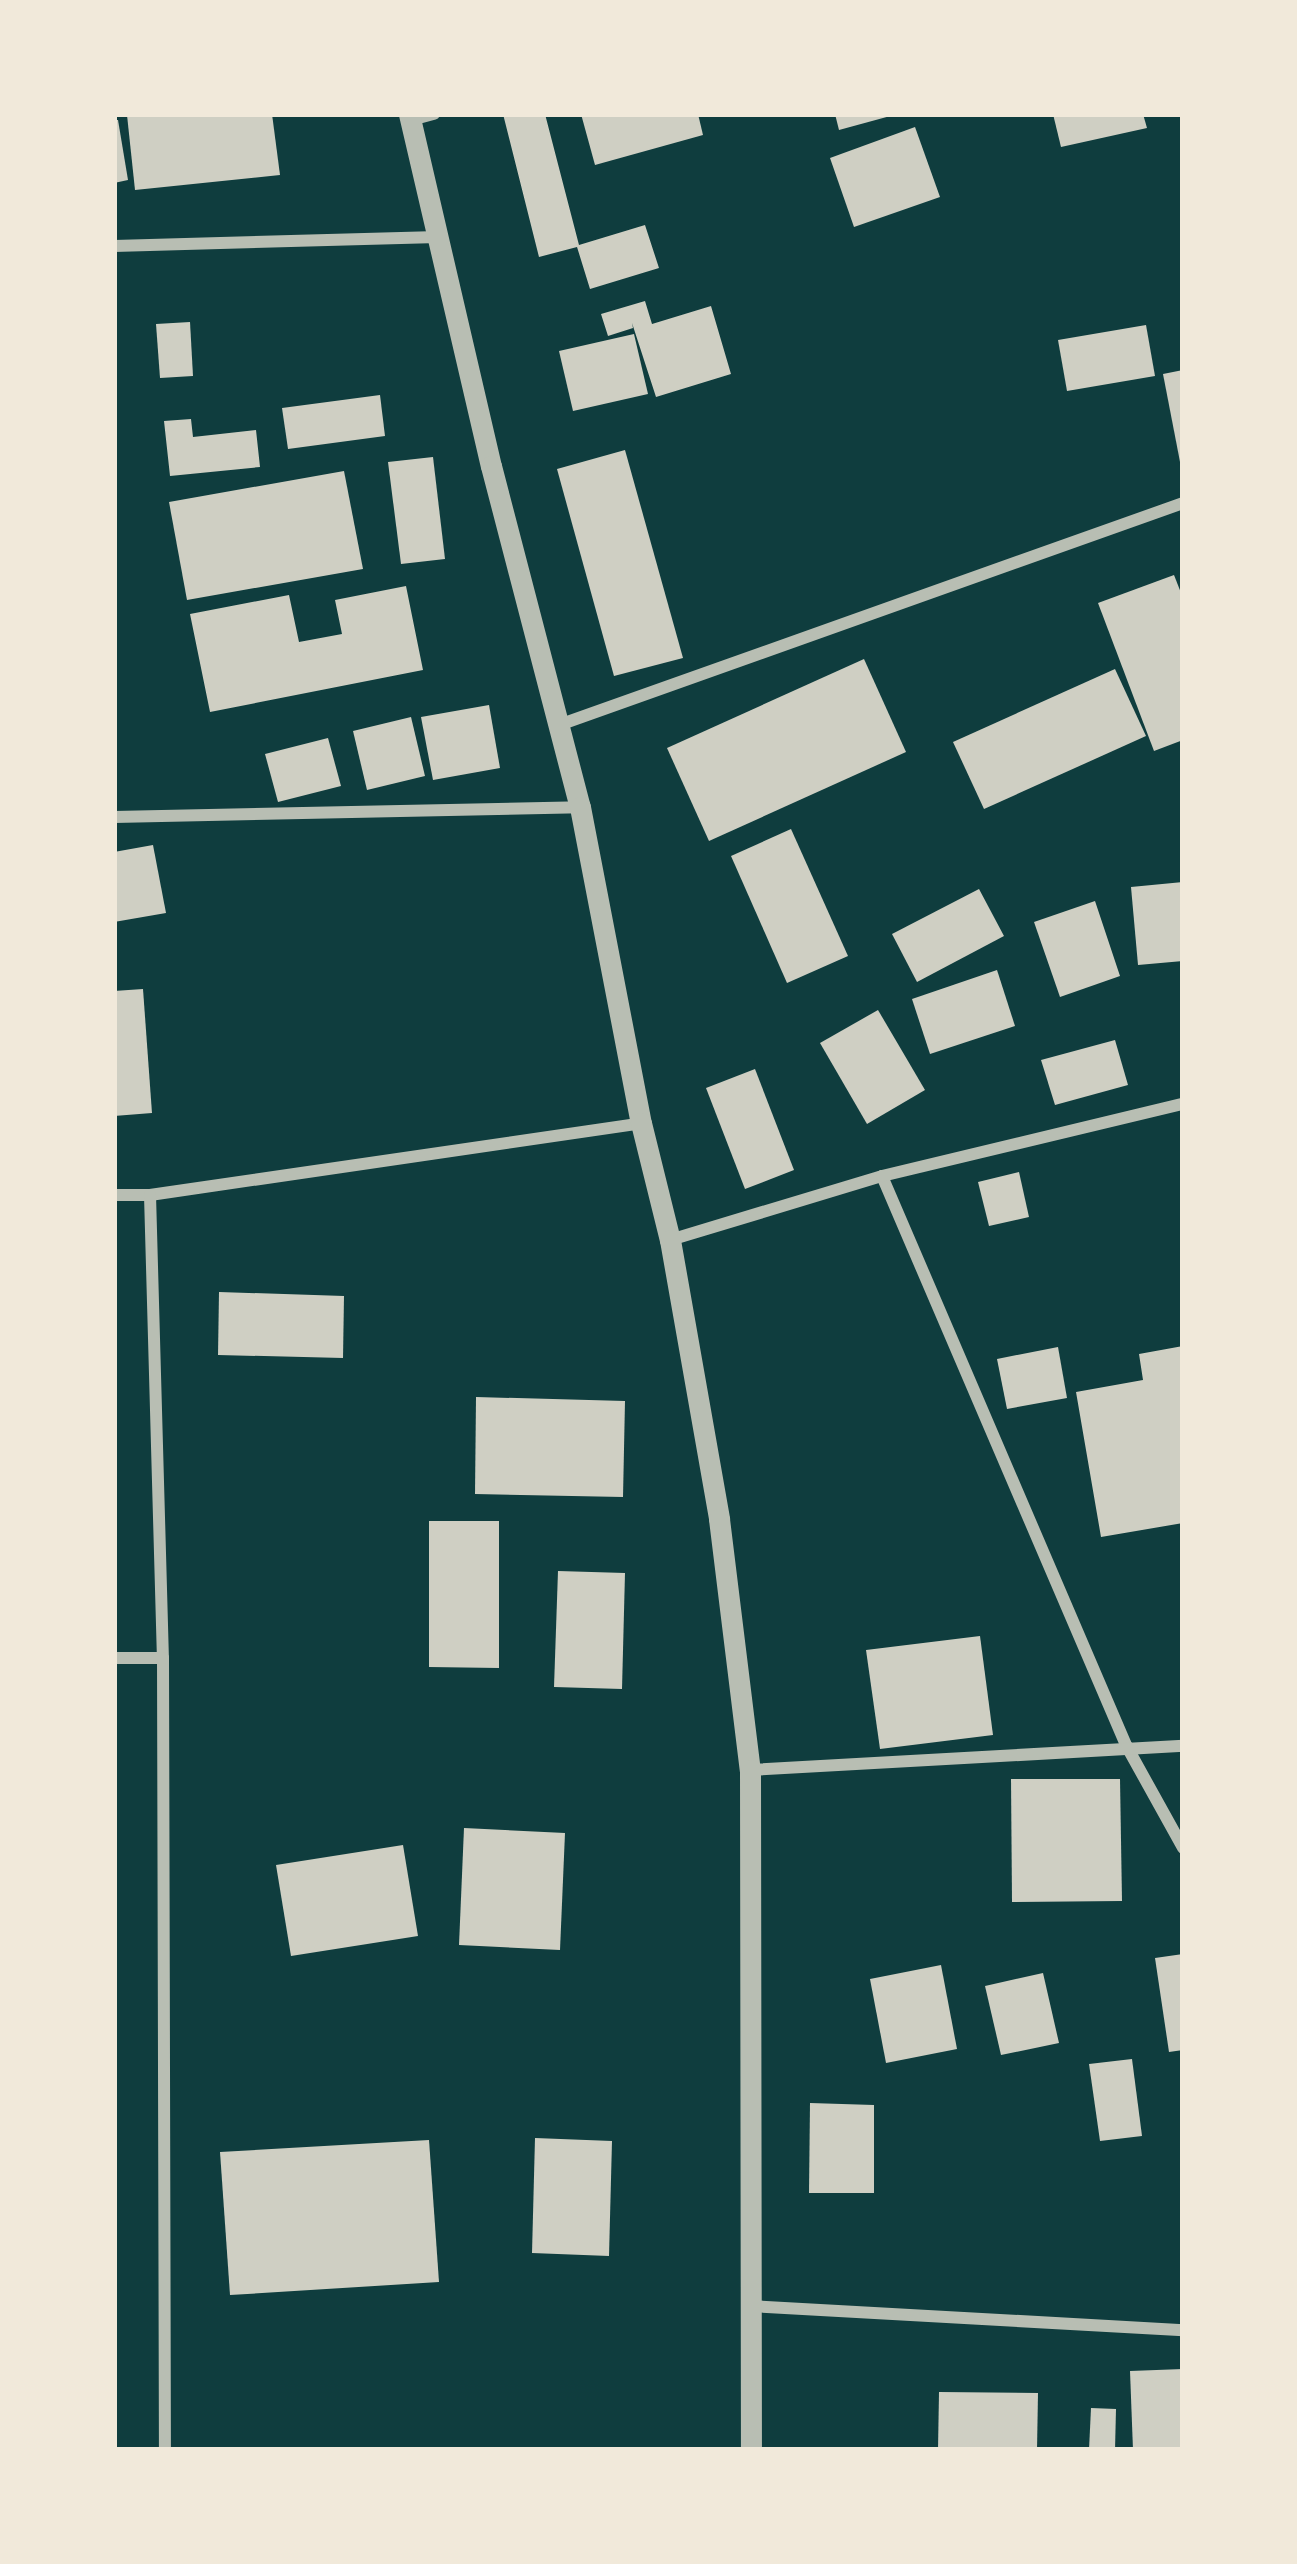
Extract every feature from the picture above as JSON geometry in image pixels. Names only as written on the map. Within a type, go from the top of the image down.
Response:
[{"type":"street","points":[[434,114],[410,117],[580,806],[641,1123],[670,1240],[718,1519],[750,1769],[751,2450]]},
{"type":"street","points":[[114,246],[438,237]]},
{"type":"street","points":[[559,725],[1183,503]]},
{"type":"street","points":[[114,817],[580,806]]},
{"type":"street","points":[[670,1240],[882,1176],[1183,1104]]},
{"type":"street","points":[[114,1195],[150,1195],[641,1123]]},
{"type":"street","points":[[882,1176],[1126,1745],[1183,1848]]},
{"type":"street","points":[[150,1195],[163,1658],[165,2450]]},
{"type":"street","points":[[114,1658],[163,1658]]},
{"type":"street","points":[[750,1769],[1126,1745],[1183,1746]]},
{"type":"street","points":[[748,2306],[1183,2330]]},
{"type":"building","points":[[272,114],[280,175],[135,190],[127,115]]},
{"type":"building","points":[[503,114],[545,114],[579,245],[645,225],[659,268],[590,289],[577,247],[539,257]]},
{"type":"building","points":[[581,114],[698,114],[703,135],[595,165]]},
{"type":"building","points":[[835,114],[894,114],[894,115],[839,130]]},
{"type":"building","points":[[1053,114],[1143,114],[1147,128],[1061,147]]},
{"type":"building","points":[[114,120],[118,120],[128,180],[114,183]]},
{"type":"building","points":[[915,127],[940,197],[854,227],[830,158]]},
{"type":"building","points":[[645,301],[652,324],[711,306],[731,374],[656,397],[632,323],[633,328],[608,336],[601,314]]},
{"type":"building","points":[[190,322],[193,376],[160,378],[156,324]]},
{"type":"building","points":[[1146,325],[1155,376],[1067,391],[1058,340]]},
{"type":"building","points":[[634,334],[648,394],[573,411],[559,351]]},
{"type":"building","points":[[1183,370],[1183,466],[1181,467],[1163,374]]},
{"type":"building","points":[[380,395],[385,436],[288,449],[282,408]]},
{"type":"building","points":[[191,419],[193,437],[256,430],[260,467],[170,476],[164,421]]},
{"type":"building","points":[[625,450],[683,658],[614,676],[557,469]]},
{"type":"building","points":[[433,457],[445,559],[401,564],[388,462]]},
{"type":"building","points":[[344,471],[363,569],[187,600],[169,502]]},
{"type":"building","points":[[1174,575],[1183,598],[1183,740],[1154,751],[1098,603]]},
{"type":"building","points":[[406,586],[423,670],[210,712],[190,614],[289,595],[299,642],[342,634],[335,600]]},
{"type":"building","points":[[864,659],[906,752],[709,841],[667,748]]},
{"type":"building","points":[[1115,669],[1146,736],[984,809],[953,742]]},
{"type":"building","points":[[489,705],[500,768],[433,780],[421,717]]},
{"type":"building","points":[[411,717],[425,776],[367,790],[353,731]]},
{"type":"building","points":[[328,738],[341,786],[278,802],[265,754]]},
{"type":"building","points":[[791,829],[848,956],[787,983],[731,856]]},
{"type":"building","points":[[153,845],[166,913],[114,922],[114,852]]},
{"type":"building","points":[[1183,882],[1183,961],[1138,965],[1131,887]]},
{"type":"building","points":[[979,889],[1004,936],[917,982],[892,934]]},
{"type":"building","points":[[1095,901],[1120,976],[1060,997],[1034,922]]},
{"type":"building","points":[[997,970],[1015,1026],[930,1054],[912,999]]},
{"type":"building","points":[[143,989],[152,1113],[114,1116],[114,991]]},
{"type":"building","points":[[878,1010],[925,1090],[867,1124],[820,1043]]},
{"type":"building","points":[[1115,1040],[1128,1085],[1055,1105],[1041,1060]]},
{"type":"building","points":[[755,1069],[794,1170],[745,1189],[706,1088]]},
{"type":"building","points":[[1019,1172],[1029,1217],[989,1226],[978,1182]]},
{"type":"building","points":[[219,1292],[344,1296],[343,1358],[218,1355]]},
{"type":"building","points":[[1183,1346],[1183,1523],[1101,1537],[1076,1392],[1143,1380],[1139,1354]]},
{"type":"building","points":[[1058,1347],[1067,1398],[1007,1409],[997,1359]]},
{"type":"building","points":[[476,1397],[625,1401],[623,1497],[475,1494]]},
{"type":"building","points":[[429,1521],[499,1521],[499,1668],[429,1667]]},
{"type":"building","points":[[558,1571],[625,1573],[622,1689],[554,1687]]},
{"type":"building","points":[[980,1636],[993,1735],[880,1749],[866,1650]]},
{"type":"building","points":[[1011,1779],[1120,1779],[1122,1901],[1012,1902]]},
{"type":"building","points":[[464,1828],[565,1833],[560,1950],[459,1945]]},
{"type":"building","points":[[403,1845],[418,1936],[291,1956],[276,1865]]},
{"type":"building","points":[[1183,1954],[1183,2050],[1169,2052],[1155,1958]]},
{"type":"building","points":[[941,1965],[957,2049],[886,2063],[870,1979]]},
{"type":"building","points":[[1043,1973],[1059,2043],[1001,2055],[985,1986]]},
{"type":"building","points":[[1132,2059],[1142,2136],[1100,2141],[1089,2064]]},
{"type":"building","points":[[810,2103],[874,2105],[874,2193],[809,2193]]},
{"type":"building","points":[[535,2138],[612,2141],[609,2256],[532,2253]]},
{"type":"building","points":[[429,2140],[439,2282],[230,2295],[220,2152]]},
{"type":"building","points":[[1183,2369],[1183,2450],[1133,2450],[1130,2371]]},
{"type":"building","points":[[939,2392],[1038,2393],[1037,2450],[938,2450]]},
{"type":"building","points":[[1091,2408],[1116,2409],[1115,2450],[1089,2450]]}]
